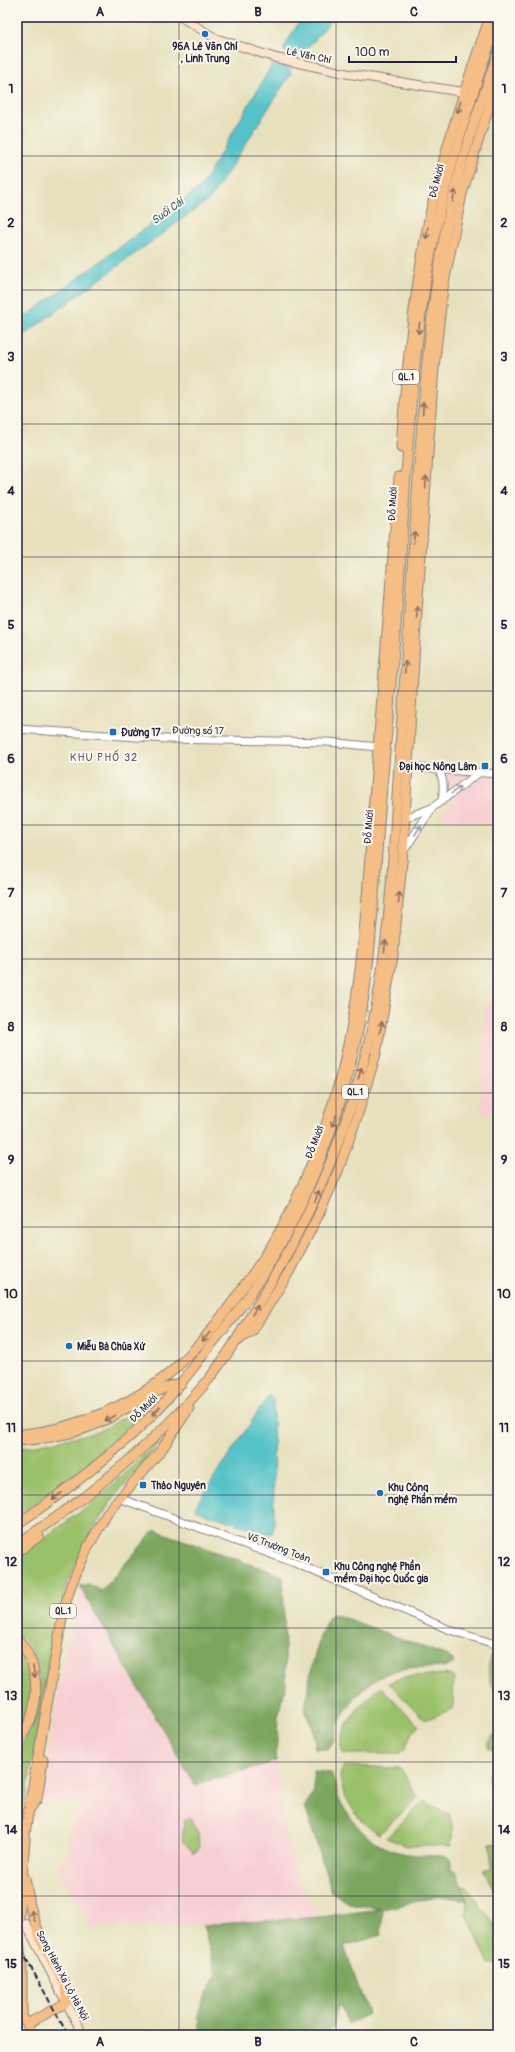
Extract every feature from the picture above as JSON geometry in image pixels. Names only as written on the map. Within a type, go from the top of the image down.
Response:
[{"type":"highway","name":"Đỗ Mười","points":[[382,747],[403,410],[412,323],[430,213],[463,92],[490,17]]},
{"type":"highway","name":"Đỗ Mười","points":[[17,1434],[49,1430],[98,1415],[135,1396],[164,1376],[182,1362],[202,1341],[269,1250],[307,1173],[334,1097],[350,1037],[369,892],[380,764],[399,586],[406,449],[421,311],[432,247],[445,186],[472,94],[498,20]]},
{"type":"highway","name":"Đỗ Mười","points":[[17,1544],[74,1505],[121,1467],[161,1430],[205,1384],[235,1343],[292,1247],[310,1213],[341,1136],[368,1043],[382,969],[407,766],[404,748],[420,439],[434,297],[449,215],[467,146],[498,53]]},
{"type":"highway","name":"Đỗ Mười","points":[[404,748],[434,376],[443,288],[462,194],[498,77]]},
{"type":"highway","points":[[382,747],[404,748]]},
{"type":"highway","points":[[380,764],[407,766]]},
{"type":"highway","name":"Đỗ Mười","points":[[17,1524],[71,1487],[104,1460],[147,1420],[182,1383],[251,1292],[280,1244],[316,1170],[338,1109],[358,1033],[374,905],[376,815]]},
{"type":"highway","points":[[376,815],[401,817]]},
{"type":"highway","name":"Đỗ Mười","points":[[235,1343],[252,1331],[303,1247],[338,1171],[357,1117],[374,1060],[384,1012],[393,955],[403,852],[401,817]]},
{"type":"highway","points":[[301,1202],[307,1173]]},
{"type":"highway","points":[[17,1441],[51,1436],[87,1427],[121,1412],[168,1386],[182,1383]]},
{"type":"highway","name":"QL.1","points":[[22,2014],[22,1965],[18,1932],[28,1811],[63,1613],[69,1592],[88,1547],[108,1512],[121,1499],[168,1439],[205,1384]]},
{"type":"highway","name":"QL.1","points":[[17,1552],[94,1496],[186,1412]]},
{"type":"highway","points":[[17,1638],[28,1654],[32,1663],[36,1691],[31,1720],[17,1742]]},
{"type":"highway","points":[[23,1859],[30,1906],[42,1943],[65,1984],[66,2003],[27,2024]]},
{"type":"highway","points":[[17,2005],[33,2035]]},
{"type":"main road","name":"Lê Văn Chí","points":[[182,17],[215,38],[276,58],[349,74],[463,92]]},
{"type":"main road","name":"Song Hành Xa Lộ Hà Nội","points":[[26,1924],[83,2035]]},
{"type":"street","name":"Đường số 17","points":[[17,729],[167,739],[328,742],[382,747]]},
{"type":"street","points":[[404,748],[407,766],[498,774]]},
{"type":"street","points":[[438,768],[443,778],[444,788],[442,801]]},
{"type":"street","points":[[401,817],[432,808],[480,772]]},
{"type":"street","points":[[403,852],[432,808]]},
{"type":"street","name":"Võ Trường Toản","points":[[121,1499],[295,1563],[450,1630],[498,1645]]},
{"type":"shaded area","points":[[443,763],[498,767],[498,824],[447,821],[443,814],[452,802]]},
{"type":"shaded area","points":[[485,1003],[498,1004],[498,1114],[480,1112]]},
{"type":"shaded area","points":[[81,1589],[195,1784],[276,1761],[286,1839],[300,1885],[319,1917],[203,1925],[90,1926],[57,1866],[67,1858],[78,1804],[41,1803],[57,1693]]},
{"type":"green space","points":[[159,1397],[88,1464],[17,1516],[17,1449],[89,1434],[105,1428]]},
{"type":"green space","points":[[160,1440],[161,1441],[112,1500],[92,1531],[66,1585],[52,1643],[17,1853],[17,1750],[32,1728],[40,1680],[34,1656],[28,1645],[17,1631],[17,1557],[97,1500]]},
{"type":"green space","points":[[155,1530],[283,1576],[286,1685],[278,1717],[276,1761],[195,1785],[81,1589],[81,1585],[89,1584],[101,1591]]},
{"type":"green space","points":[[331,1614],[448,1656],[454,1661],[453,1664],[441,1667],[401,1669],[373,1681],[357,1695],[345,1712],[339,1724],[334,1741],[330,1747],[327,1749],[315,1749],[313,1730],[306,1714],[307,1692],[317,1646],[326,1621]]},
{"type":"green space","points":[[17,1645],[26,1667],[30,1689],[27,1711],[17,1733]]},
{"type":"green space","points":[[493,1653],[498,1656],[498,1690],[493,1689],[489,1676],[489,1666]]},
{"type":"green space","points":[[444,1674],[452,1676],[454,1679],[453,1709],[425,1720],[389,1683],[403,1677]]},
{"type":"green space","points":[[379,1688],[382,1688],[419,1726],[411,1734],[405,1749],[398,1754],[344,1754],[341,1746],[345,1727],[359,1708]]},
{"type":"green space","points":[[493,1736],[498,1736],[498,1749],[488,1749],[488,1742]]},
{"type":"green space","points":[[344,1766],[399,1768],[405,1775],[418,1798],[379,1834],[361,1820],[349,1802],[340,1778],[341,1771]]},
{"type":"green space","points":[[313,1771],[331,1773],[339,1800],[343,1807],[354,1822],[374,1842],[407,1854],[447,1856],[451,1859],[451,1871],[456,1871],[467,1900],[441,1896],[383,1909],[381,1935],[344,1946],[368,2014],[348,2024],[340,2004],[334,2016],[334,2026],[323,2035],[210,2035],[209,2029],[199,2029],[199,2010],[216,1974],[203,1925],[319,1917],[381,1909],[349,1903],[332,1892],[305,1807],[314,1791]]},
{"type":"green space","points":[[488,1774],[498,1774],[498,1786],[492,1786],[488,1781]]},
{"type":"green space","points":[[424,1801],[449,1814],[452,1830],[450,1846],[407,1846],[386,1838]]},
{"type":"green space","points":[[190,1817],[198,1833],[199,1849],[194,1853],[182,1841],[184,1821]]},
{"type":"green space","points":[[498,1843],[498,1897],[483,1870],[492,1869],[490,1844]]},
{"type":"green space","points":[[462,1886],[467,1887],[495,1927],[498,1928],[498,1963],[489,1964],[466,1913],[467,1900]]},
{"type":"water","points":[[302,17],[335,17],[301,53],[295,55],[285,52],[283,49]]},
{"type":"water","points":[[272,65],[289,67],[291,73],[211,198],[17,340],[17,323],[201,187]]},
{"type":"water","points":[[269,1395],[273,1399],[274,1527],[272,1533],[268,1534],[198,1511],[195,1507]]},
{"type":"water","points":[[413,1484],[420,1486],[424,1491],[424,1496],[420,1503],[408,1487]]},
{"type":"railway","points":[[17,1942],[68,2035]]},
{"type":"place","name":"96A Lê Văn Chí , Linh Trung","points":[[205,34]]},
{"type":"place","name":"Đường 17","points":[[113,732]]},
{"type":"place","name":"Đại học Nông Lâm","points":[[485,766]]},
{"type":"place","name":"Miễu Bà Chúa Xứ","points":[[69,1346]]},
{"type":"place","name":"Thảo Nguyên","points":[[143,1485]]},
{"type":"place","name":"Khu Công nghệ Phần mềm","points":[[380,1493]]},
{"type":"place","name":"Khu Công nghệ Phần mềm Đại học Quốc gia","points":[[326,1572]]},
{"type":"district","name":"KHU PHỐ 32","points":[[104,757]]},
{"type":"water label","name":"Suối Cái","points":[[167,211]]}]
